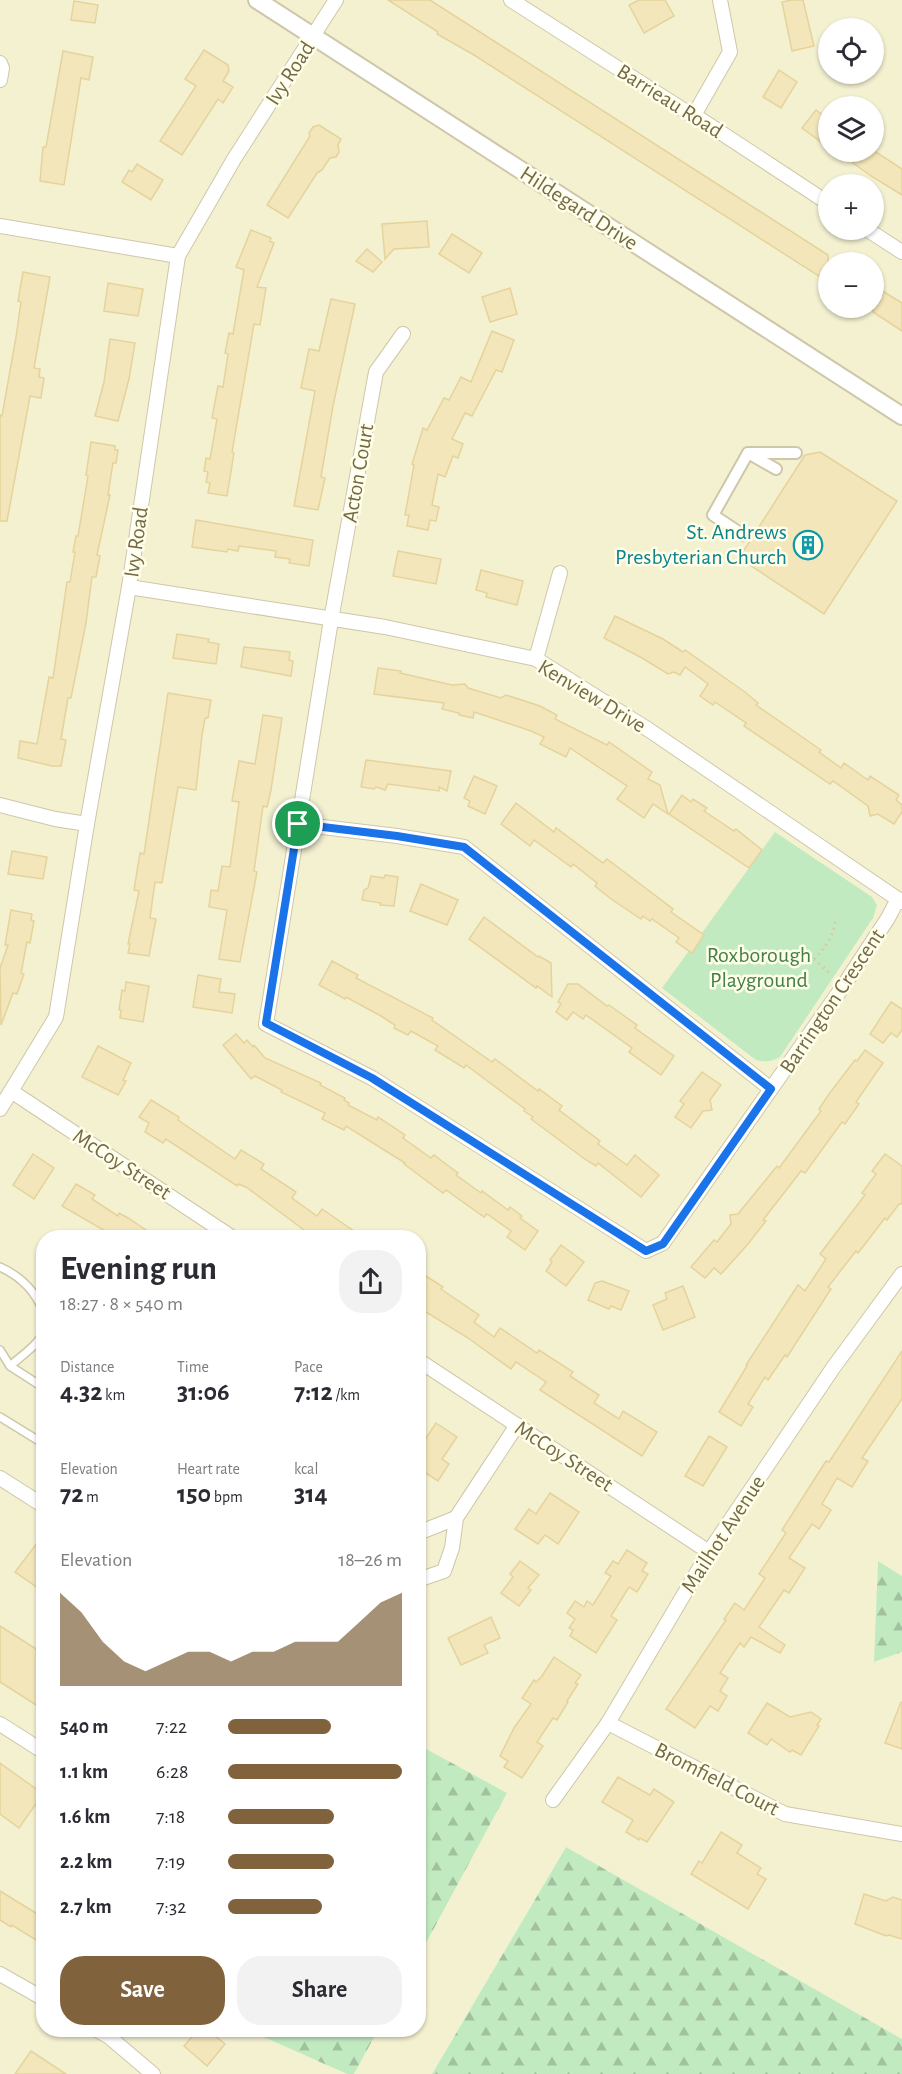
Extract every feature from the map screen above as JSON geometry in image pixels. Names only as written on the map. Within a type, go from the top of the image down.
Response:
[{"type":"street","name":"Hildegard Drive","points":[[257,0],[902,416]]},
{"type":"street","name":"Ivy Road","points":[[0,1109],[56,1017],[129,587],[178,256],[234,159],[336,0]]},
{"type":"street","name":"Barrieau Road","points":[[511,0],[818,196]]},
{"type":"street","points":[[694,115],[730,52],[720,0]]},
{"type":"street","points":[[0,63],[2,68],[0,80]]},
{"type":"street","points":[[0,225],[178,256]]},
{"type":"street","points":[[883,240],[902,252]]},
{"type":"street","name":"Acton Court","points":[[332,620],[376,372],[403,334]]},
{"type":"street","points":[[748,453],[796,453]]},
{"type":"street","points":[[748,453],[776,470]]},
{"type":"street","points":[[743,536],[713,515],[748,453]]},
{"type":"street","points":[[536,659],[560,573]]},
{"type":"street","name":"Kenview Drive","points":[[129,587],[385,627],[536,659],[649,730],[900,900]]},
{"type":"street","name":"Barrington Crescent","points":[[332,620],[266,1023],[372,1078],[646,1251],[663,1244],[844,985],[900,900]]},
{"type":"street","points":[[0,805],[87,824]]},
{"type":"street","points":[[298,824],[464,847],[771,1089]]},
{"type":"street","name":"McCoy Street","points":[[11,1091],[221,1230]]},
{"type":"street","name":"Mailhot Avenue","points":[[553,1800],[608,1724],[709,1552],[833,1368],[902,1274]]},
{"type":"street","name":"McCoy Street","points":[[426,1365],[709,1552]]},
{"type":"street","points":[[426,1577],[444,1571],[452,1548],[456,1518],[517,1425]]},
{"type":"street","points":[[0,1478],[36,1501]]},
{"type":"street","points":[[426,1530],[456,1518]]},
{"type":"street","points":[[0,1724],[36,1747]]},
{"type":"street","name":"Bromfield Court","points":[[608,1724],[785,1814],[902,1834]]},
{"type":"street","points":[[0,1974],[36,1994]]},
{"type":"street","points":[[109,2037],[153,2074]]},
{"type":"lane","points":[[0,1267],[23,1281],[36,1299]]},
{"type":"lane","points":[[10,1366],[36,1342]]},
{"type":"lane","points":[[0,1350],[10,1366],[36,1383]]},
{"type":"lane","points":[[0,1417],[36,1439]]},
{"type":"path","points":[[763,952],[768,957],[787,961],[814,959],[827,944],[835,921]]},
{"type":"path","points":[[814,959],[844,985]]},
{"type":"shaded area","points":[[0,0],[902,0],[902,1576],[878,1561],[875,1662],[902,1652],[902,2039],[566,1847],[432,2074],[354,2074],[374,2037],[426,2037],[426,1943],[507,1793],[426,1749],[426,1230],[36,1230],[36,2037],[264,2037],[347,2074],[0,2074]]},
{"type":"green space","name":"Roxborough Playground","points":[[775,832],[872,897],[877,905],[873,918],[780,1057],[766,1061],[756,1060],[662,988]]},
{"type":"green space","points":[[878,1561],[902,1576],[902,1652],[874,1662]]},
{"type":"green space","points":[[426,1749],[507,1793],[426,1943]]},
{"type":"green space","points":[[566,1847],[902,2039],[902,2074],[432,2074]]},
{"type":"green space","points":[[264,2037],[374,2037],[354,2074],[347,2074]]},
{"type":"building","points":[[388,0],[430,0],[823,252],[818,252],[818,276],[474,55],[437,34],[438,32]]},
{"type":"building","points":[[639,0],[665,0],[674,16],[644,33],[629,5]]},
{"type":"building","points":[[803,0],[814,46],[792,51],[782,2]]},
{"type":"building","points":[[74,1],[98,5],[95,23],[71,20]]},
{"type":"building","points":[[204,50],[228,65],[229,71],[223,81],[233,87],[223,103],[218,99],[182,155],[160,141],[196,86],[185,79]]},
{"type":"building","points":[[63,51],[93,57],[89,80],[81,78],[64,185],[40,181],[43,147],[46,147]]},
{"type":"building","points":[[779,70],[797,82],[781,108],[763,97]]},
{"type":"building","points":[[816,110],[818,112],[818,140],[802,128]]},
{"type":"building","points":[[319,125],[341,139],[338,145],[339,152],[336,157],[330,158],[322,170],[317,173],[288,218],[267,205],[310,136],[309,133],[313,127]]},
{"type":"building","points":[[884,157],[902,169],[902,195],[884,184],[884,174],[868,174],[852,162],[884,162]]},
{"type":"building","points":[[137,164],[163,180],[151,200],[122,182],[129,170],[132,172]]},
{"type":"building","points":[[427,221],[429,247],[394,249],[385,259],[382,224]]},
{"type":"building","points":[[251,230],[271,238],[270,241],[274,243],[257,287],[266,288],[260,325],[254,324],[232,452],[234,453],[227,496],[208,493],[210,483],[206,482],[208,472],[204,471],[206,458],[210,459],[217,419],[212,418],[218,386],[223,387],[228,354],[225,353],[229,333],[233,334],[244,270],[236,267]]},
{"type":"building","points":[[452,234],[482,253],[469,273],[439,254]]},
{"type":"building","points":[[367,249],[382,262],[373,272],[356,261]]},
{"type":"building","points":[[23,272],[50,277],[34,368],[40,369],[39,377],[44,378],[41,398],[30,396],[7,521],[0,521],[0,415],[2,416],[16,337],[21,302],[18,301]]},
{"type":"building","points":[[108,283],[143,289],[138,316],[104,311]]},
{"type":"building","points":[[510,288],[517,314],[490,322],[482,297]]},
{"type":"building","points":[[884,292],[902,303],[902,331],[882,318],[884,318]]},
{"type":"building","points":[[331,299],[355,304],[333,406],[321,477],[325,478],[318,510],[294,506],[315,391],[301,388],[309,349],[319,351]]},
{"type":"building","points":[[492,331],[514,340],[502,372],[496,370],[472,416],[465,413],[452,439],[463,444],[458,458],[453,456],[445,477],[438,474],[432,505],[439,507],[436,521],[430,520],[428,530],[407,526],[409,515],[405,515],[414,465],[412,464],[423,428],[427,430],[444,398],[449,400],[461,377],[471,382]]},
{"type":"building","points":[[110,339],[135,343],[129,379],[118,421],[95,416],[104,382]]},
{"type":"building","points":[[91,442],[115,446],[115,450],[118,450],[116,463],[113,463],[108,495],[110,495],[97,555],[100,556],[96,577],[92,577],[86,623],[71,698],[68,698],[61,739],[66,740],[61,766],[52,766],[18,758],[20,741],[37,744],[49,677],[53,678],[67,582],[70,582],[75,552],[73,552],[76,536],[78,536],[88,476],[86,475]]},
{"type":"building","name":"St. Andrews Presbyterian Church","points":[[820,452],[897,501],[824,614],[739,558],[805,455]]},
{"type":"building","points":[[196,520],[313,540],[309,566],[289,563],[290,559],[275,557],[276,551],[239,546],[238,551],[228,549],[227,552],[192,547]]},
{"type":"building","points":[[398,551],[441,559],[436,584],[393,576]]},
{"type":"building","points":[[481,570],[523,581],[517,605],[486,597],[487,593],[476,590]]},
{"type":"building","points":[[615,616],[663,639],[683,652],[685,650],[745,692],[758,703],[756,705],[821,750],[819,752],[841,768],[844,763],[868,780],[870,776],[899,795],[896,800],[902,805],[902,812],[894,824],[878,814],[870,816],[868,806],[833,781],[830,784],[744,726],[746,723],[715,702],[713,705],[700,696],[708,684],[685,667],[680,675],[674,672],[668,674],[604,638]]},
{"type":"building","points":[[177,634],[209,639],[208,642],[219,644],[216,664],[173,658]]},
{"type":"building","points":[[244,647],[290,652],[289,660],[293,661],[291,676],[241,667]]},
{"type":"building","points":[[378,668],[401,671],[400,673],[452,685],[465,684],[468,688],[501,698],[506,695],[540,706],[557,715],[555,719],[607,745],[609,742],[652,772],[648,779],[660,785],[668,814],[653,804],[644,818],[617,799],[627,786],[570,748],[566,757],[540,744],[544,737],[531,731],[474,712],[473,718],[459,715],[459,713],[442,709],[444,703],[374,694]]},
{"type":"building","points":[[168,693],[211,700],[202,735],[196,790],[178,787],[162,883],[155,882],[150,918],[156,919],[149,956],[128,953],[130,944],[128,944],[139,891],[134,890],[140,853],[144,854]]},
{"type":"building","points":[[263,715],[282,718],[271,790],[267,807],[263,806],[254,871],[257,872],[240,962],[219,959],[227,910],[209,907],[211,890],[218,891],[222,866],[230,867],[239,802],[232,801],[239,761],[255,764]]},
{"type":"building","points":[[366,760],[451,771],[447,791],[439,787],[439,791],[388,784],[385,790],[376,787],[374,789],[361,787]]},
{"type":"building","points":[[474,776],[497,786],[485,814],[468,806],[470,801],[464,798]]},
{"type":"building","points":[[682,795],[691,802],[693,799],[707,808],[704,811],[734,831],[736,829],[762,850],[749,868],[669,814]]},
{"type":"building","points":[[516,803],[554,832],[556,828],[603,863],[607,859],[673,909],[671,912],[704,935],[692,953],[676,942],[679,938],[652,919],[650,921],[643,916],[641,919],[611,899],[595,886],[597,883],[573,864],[571,867],[534,840],[530,846],[501,824]]},
{"type":"building","points":[[12,851],[47,857],[43,879],[8,874]]},
{"type":"building","points":[[385,875],[398,877],[394,906],[362,900],[371,876],[384,878]]},
{"type":"building","points":[[421,884],[458,900],[447,925],[410,911]]},
{"type":"building","points":[[11,910],[32,914],[31,920],[34,921],[21,973],[24,974],[17,994],[13,993],[1,1025],[0,968],[8,945],[5,945]]},
{"type":"building","points":[[484,917],[538,957],[551,963],[552,997],[469,939]]},
{"type":"building","points":[[332,961],[358,975],[356,978],[433,1018],[432,1020],[492,1062],[495,1059],[538,1091],[539,1089],[562,1106],[559,1110],[600,1141],[598,1144],[627,1165],[635,1155],[659,1175],[641,1197],[598,1163],[596,1166],[586,1160],[531,1119],[533,1117],[524,1111],[525,1109],[466,1065],[464,1068],[435,1050],[438,1046],[411,1031],[408,1035],[394,1028],[395,1025],[381,1016],[319,985]]},
{"type":"building","points":[[198,975],[221,979],[219,992],[235,994],[232,1013],[193,1007]]},
{"type":"building","points":[[126,982],[149,986],[143,1022],[120,1018],[122,990],[125,991]]},
{"type":"building","points":[[568,984],[578,984],[607,1006],[609,1005],[637,1025],[635,1028],[674,1056],[661,1075],[629,1052],[632,1048],[586,1015],[583,1019],[573,1012],[567,1020],[556,1012],[561,1004],[558,1002]]},
{"type":"building","points":[[891,1002],[902,1009],[902,1030],[897,1037],[891,1033],[883,1043],[870,1034]]},
{"type":"building","points":[[236,1034],[244,1043],[247,1040],[253,1047],[254,1045],[265,1058],[321,1083],[320,1085],[345,1098],[348,1105],[377,1120],[378,1117],[405,1135],[403,1138],[431,1158],[434,1155],[481,1193],[482,1191],[508,1210],[510,1207],[522,1216],[520,1218],[538,1231],[525,1250],[507,1237],[511,1231],[487,1214],[484,1217],[446,1190],[443,1193],[405,1163],[346,1126],[344,1130],[322,1119],[325,1113],[281,1092],[282,1090],[255,1076],[251,1079],[223,1045]]},
{"type":"building","points":[[98,1046],[131,1063],[123,1080],[126,1081],[118,1095],[82,1077]]},
{"type":"building","points":[[865,1050],[883,1063],[856,1102],[859,1104],[845,1124],[842,1122],[805,1173],[801,1171],[763,1220],[766,1221],[721,1274],[714,1268],[705,1278],[691,1267],[714,1240],[717,1242],[731,1224],[730,1215],[738,1214],[777,1166],[779,1168],[821,1111],[819,1109],[829,1094]]},
{"type":"building","points":[[702,1072],[721,1085],[710,1100],[712,1110],[703,1111],[691,1128],[675,1117],[684,1104],[680,1101]]},
{"type":"building","points":[[151,1100],[179,1117],[178,1120],[235,1159],[241,1150],[264,1164],[261,1169],[296,1192],[292,1198],[317,1216],[322,1209],[352,1230],[304,1230],[246,1187],[238,1184],[237,1186],[166,1139],[163,1143],[145,1132],[149,1123],[139,1117]]},
{"type":"building","points":[[33,1154],[54,1168],[34,1199],[13,1185]]},
{"type":"building","points":[[885,1154],[902,1166],[902,1204],[899,1204],[887,1220],[885,1218],[828,1287],[831,1289],[787,1357],[785,1355],[768,1380],[765,1377],[748,1404],[753,1407],[741,1426],[719,1412],[746,1365],[798,1285],[805,1291],[826,1259],[820,1254],[865,1195],[862,1193],[876,1174],[872,1171]]},
{"type":"building","points":[[76,1184],[95,1195],[92,1199],[146,1230],[104,1230],[62,1206]]},
{"type":"building","points":[[561,1245],[584,1262],[566,1286],[546,1271],[552,1262],[550,1260]]},
{"type":"building","points":[[426,1276],[479,1315],[474,1322],[494,1337],[500,1328],[537,1353],[539,1350],[573,1372],[570,1376],[599,1395],[594,1403],[619,1419],[623,1411],[657,1432],[642,1456],[540,1390],[546,1382],[516,1362],[511,1369],[426,1312]]},
{"type":"building","points":[[602,1281],[629,1291],[621,1310],[611,1306],[609,1309],[588,1300],[595,1283]]},
{"type":"building","points":[[683,1286],[695,1317],[663,1330],[653,1305],[667,1299],[665,1293]]},
{"type":"building","points":[[902,1351],[902,1399],[862,1458],[868,1461],[852,1487],[837,1478],[822,1504],[831,1510],[819,1529],[812,1524],[789,1558],[805,1568],[789,1593],[784,1590],[759,1627],[785,1645],[780,1653],[751,1637],[744,1647],[740,1643],[720,1673],[728,1678],[720,1691],[727,1696],[718,1711],[710,1706],[695,1728],[666,1709],[735,1603],[744,1610],[765,1578],[759,1574],[786,1533],[782,1530],[826,1461],[829,1462]]},
{"type":"building","points":[[436,1423],[457,1437],[442,1459],[449,1464],[438,1481],[426,1473],[426,1438]]},
{"type":"building","points":[[709,1436],[727,1447],[703,1486],[685,1476]]},
{"type":"building","points":[[550,1493],[579,1512],[558,1544],[545,1535],[538,1544],[515,1529],[529,1509],[536,1514]]},
{"type":"building","points":[[36,1544],[36,1586],[15,1572]]},
{"type":"building","points":[[627,1550],[647,1563],[642,1571],[648,1574],[637,1592],[629,1587],[611,1616],[617,1620],[596,1653],[570,1636],[573,1630],[569,1628],[575,1619],[567,1613],[575,1601],[584,1607],[587,1601],[593,1605],[611,1576],[605,1573],[613,1561],[618,1564]]},
{"type":"building","points":[[520,1561],[539,1575],[528,1588],[531,1590],[519,1606],[501,1593],[513,1577],[510,1574]]},
{"type":"building","points":[[491,1617],[500,1638],[484,1645],[488,1653],[461,1665],[448,1638]]},
{"type":"building","points":[[0,1626],[36,1649],[36,1705],[0,1682]]},
{"type":"building","points":[[554,1657],[581,1675],[557,1720],[553,1718],[537,1742],[543,1746],[522,1778],[504,1767],[508,1761],[500,1756],[514,1728],[531,1704],[522,1698],[534,1680],[536,1682],[542,1676]]},
{"type":"building","points":[[767,1703],[790,1717],[811,1712],[821,1719],[801,1755],[792,1750],[790,1752],[771,1739],[767,1745],[748,1733]]},
{"type":"building","points":[[902,1703],[902,1749],[885,1743]]},
{"type":"building","points":[[0,1763],[36,1789],[36,1804],[19,1828],[0,1814]]},
{"type":"building","points":[[618,1777],[650,1795],[654,1789],[674,1802],[647,1842],[626,1832],[633,1820],[602,1802]]},
{"type":"building","points":[[721,1832],[742,1845],[737,1853],[761,1868],[757,1874],[766,1879],[748,1909],[691,1874],[699,1861],[702,1863]]},
{"type":"building","points":[[0,1891],[36,1913],[36,1940],[12,1925],[11,1927],[0,1920]]},
{"type":"building","points":[[864,1894],[886,1901],[893,1897],[902,1900],[902,1939],[886,1936],[855,1924]]},
{"type":"building","points":[[192,2037],[216,2037],[225,2044],[207,2066],[184,2046]]},
{"type":"building","points":[[31,2051],[66,2074],[15,2074]]},
{"type":"place","name":"St. Andrews Presbyterian Church","points":[[808,545]]},
{"type":"route","points":[[298,824],[464,847],[771,1089],[663,1244],[646,1251],[372,1078],[266,1023],[298,824]]}]
